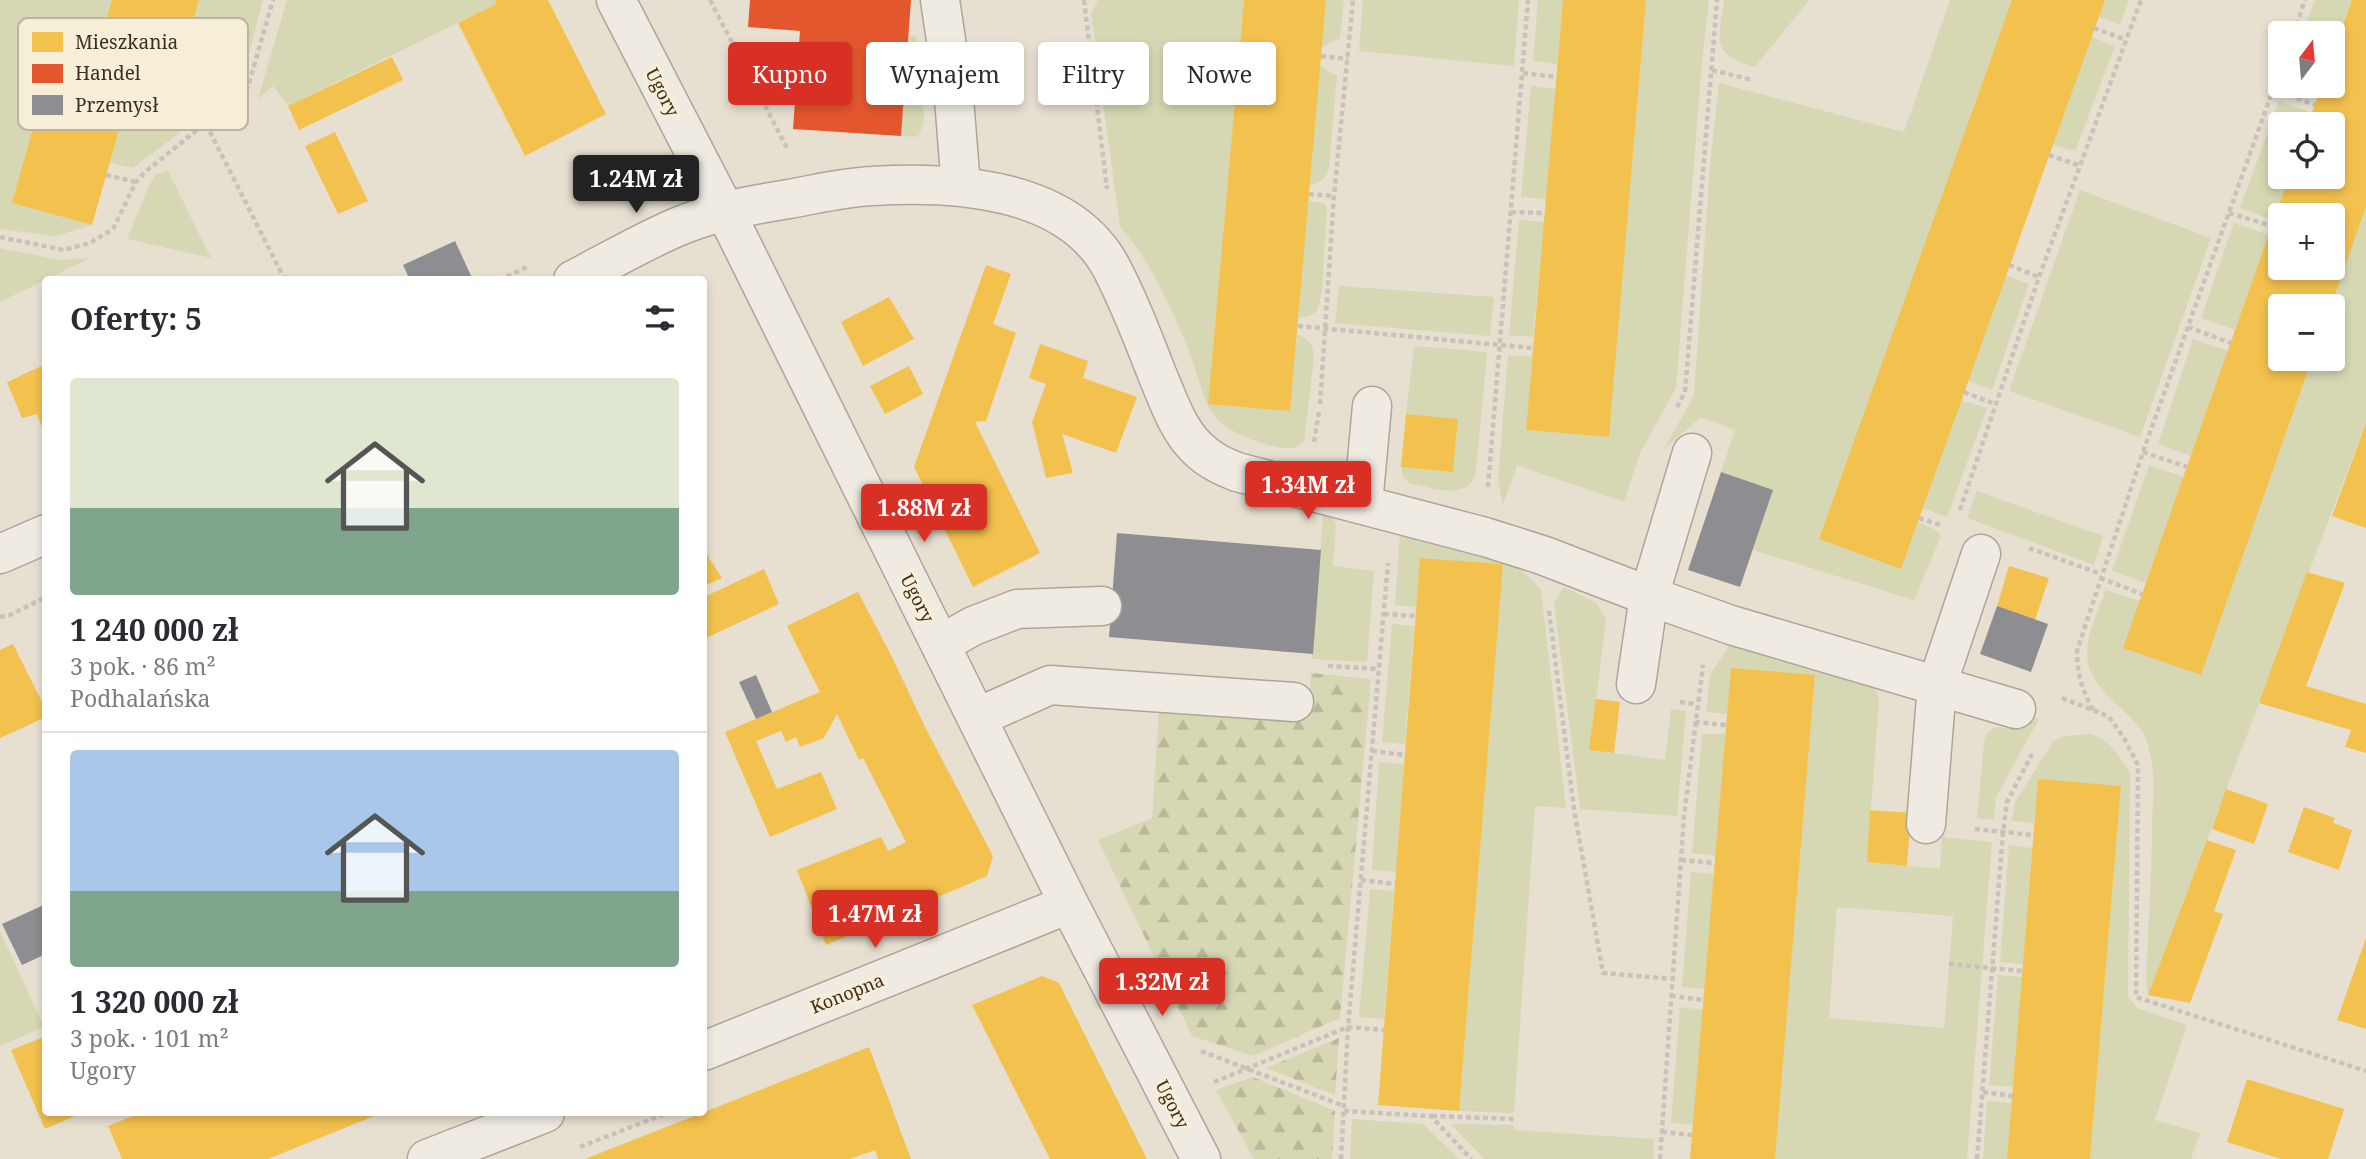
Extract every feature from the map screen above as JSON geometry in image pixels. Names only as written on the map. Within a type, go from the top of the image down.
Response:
[{"type":"street","name":"Ugory","points":[[616,0],[942,644],[1069,904],[1202,1159]]},
{"type":"street","points":[[940,0],[953,86],[961,187]]},
{"type":"street","points":[[581,276],[680,225],[725,211],[872,186],[961,187],[993,191],[1038,205],[1063,218],[1091,240],[1110,265],[1176,419],[1195,447],[1216,463],[1237,472],[1378,507],[1542,555],[1731,625],[2016,709]]},
{"type":"street","points":[[1372,406],[1378,507]]},
{"type":"street","points":[[1636,684],[1649,596],[1692,453]]},
{"type":"street","points":[[0,555],[42,536]]},
{"type":"street","points":[[1926,824],[1937,685],[1968,542]]},
{"type":"street","points":[[942,644],[973,626],[1017,609],[1102,606]]},
{"type":"street","points":[[978,717],[1050,685],[1294,702]]},
{"type":"street","name":"Konopna","points":[[707,1050],[1069,904]]},
{"type":"street","points":[[427,1159],[537,1116]]},
{"type":"path","points":[[248,87],[273,0]]},
{"type":"path","points":[[1084,0],[1108,199]]},
{"type":"path","points":[[1310,453],[1319,409],[1334,196],[1353,0]]},
{"type":"path","points":[[1487,494],[1528,0]]},
{"type":"path","points":[[1673,414],[1685,392],[1717,0]]},
{"type":"path","points":[[1956,522],[2039,277],[2141,0]]},
{"type":"path","points":[[2298,21],[2305,0]]},
{"type":"path","points":[[2094,28],[2126,40]]},
{"type":"path","points":[[1321,56],[1348,59]]},
{"type":"path","points":[[1712,69],[1752,80]]},
{"type":"path","points":[[1523,74],[1556,77]]},
{"type":"path","points":[[2094,711],[2082,690],[2077,668],[2077,651],[2143,452],[2270,98]]},
{"type":"path","points":[[2297,98],[2315,105]]},
{"type":"path","points":[[0,237],[64,250],[90,243],[113,229],[136,182],[145,172],[198,130]]},
{"type":"path","points":[[209,130],[283,276]]},
{"type":"path","points":[[2049,155],[2081,166]]},
{"type":"path","points":[[106,175],[136,182]]},
{"type":"path","points":[[1309,194],[1334,196]]},
{"type":"path","points":[[1511,212],[1544,214]]},
{"type":"path","points":[[2229,213],[2268,225]]},
{"type":"path","points":[[2009,265],[2039,277]]},
{"type":"path","points":[[1297,326],[1533,348]]},
{"type":"path","points":[[2188,327],[2231,343]]},
{"type":"path","points":[[1964,392],[1995,404]]},
{"type":"path","points":[[2143,452],[2187,467]]},
{"type":"path","points":[[1341,1159],[1348,1027],[1384,614],[1378,507]]},
{"type":"path","points":[[1919,518],[1968,542]]},
{"type":"path","points":[[1542,555],[1574,809],[1603,973],[1672,979]]},
{"type":"path","points":[[2100,578],[2142,594]]},
{"type":"path","points":[[0,617],[10,615],[42,599]]},
{"type":"path","points":[[1384,614],[1415,617]]},
{"type":"path","points":[[1660,1159],[1681,860],[1701,668],[1731,625]]},
{"type":"path","points":[[2057,708],[2063,698]]},
{"type":"path","points":[[1695,722],[1727,725]]},
{"type":"path","points":[[1977,1159],[2007,802],[2037,745]]},
{"type":"path","points":[[1372,751],[1405,755]]},
{"type":"path","points":[[2138,765],[2136,998],[2366,1071]]},
{"type":"path","points":[[2003,832],[2033,835]]},
{"type":"path","points":[[1681,860],[1715,863]]},
{"type":"path","points":[[1361,880],[1395,884]]},
{"type":"path","points":[[1950,964],[2022,971]]},
{"type":"path","points":[[1671,996],[1704,1000]]},
{"type":"path","points":[[1206,1085],[1348,1027],[1384,1030]]},
{"type":"path","points":[[1199,1050],[1344,1108],[1431,1116],[1514,1119]]},
{"type":"path","points":[[1983,1092],[2013,1096]]},
{"type":"path","points":[[576,1149],[659,1116]]},
{"type":"path","points":[[1431,1116],[1471,1159]]},
{"type":"path","points":[[1662,1132],[1692,1135]]},
{"type":"green space","points":[[0,0],[112,0],[107,18],[18,18],[18,130],[64,130],[12,203],[92,225],[56,236],[0,229]]},
{"type":"green space","points":[[199,0],[263,0],[248,57],[248,18],[194,18]]},
{"type":"green space","points":[[287,0],[495,0],[496,4],[288,106],[273,86],[258,99]]},
{"type":"green space","points":[[1098,0],[1244,0],[1240,42],[1163,42],[1163,105],[1235,105],[1208,403],[1290,411],[1297,334],[1310,342],[1314,357],[1304,442],[1297,446],[1282,448],[1261,443],[1230,429],[1216,418],[1205,398],[1192,359],[1162,290],[1143,257],[1120,227],[1103,105],[1149,105],[1149,42],[1095,42],[1091,14]]},
{"type":"green space","points":[[1326,0],[1344,0],[1340,38],[1322,47]]},
{"type":"green space","points":[[1363,0],[1519,0],[1514,66],[1359,51]]},
{"type":"green space","points":[[1538,0],[1563,0],[1557,64],[1533,61]]},
{"type":"green space","points":[[1646,0],[1709,0],[1676,388],[1640,453],[1624,502],[1517,465],[1503,505],[1498,480],[1508,355],[1532,357],[1526,430],[1609,437]]},
{"type":"green space","points":[[1724,0],[1809,0],[1755,67],[1731,57],[1724,51],[1720,26]]},
{"type":"green space","points":[[1950,0],[2012,0],[1820,539],[1901,568],[1918,522],[1934,529],[1941,536],[1914,600],[1753,550],[1773,491],[1721,472],[1735,430],[1701,417],[1665,448],[1694,395],[1710,165],[1719,83],[1904,132]]},
{"type":"green space","points":[[2105,0],[2129,0],[2120,25],[2099,17]]},
{"type":"green space","points":[[2315,0],[2352,0],[2345,21],[2307,21]]},
{"type":"green space","points":[[908,36],[916,36],[917,42],[908,42]]},
{"type":"green space","points":[[2091,37],[2115,46],[2075,151],[2053,145]]},
{"type":"green space","points":[[1320,66],[1337,76],[1329,168],[1322,180],[1310,185]]},
{"type":"green space","points":[[1531,86],[1556,89],[1546,199],[1521,197]]},
{"type":"green space","points":[[2279,101],[2309,112],[2275,112]]},
{"type":"green space","points":[[903,105],[923,105],[924,119],[920,134],[915,137],[901,136]]},
{"type":"green space","points":[[119,130],[183,130],[133,168],[110,163]]},
{"type":"green space","points":[[2268,131],[2268,189],[2285,189],[2280,203],[2268,203],[2268,218],[2240,208]]},
{"type":"green space","points":[[168,170],[211,258],[127,239],[155,175]]},
{"type":"green space","points":[[2080,190],[2211,238],[2140,437],[2009,391]]},
{"type":"green space","points":[[1308,201],[1323,203],[1327,207],[1322,293],[1317,311],[1310,316],[1298,318]]},
{"type":"green space","points":[[2366,206],[2366,422],[2148,995],[2146,978],[2153,790],[2151,758],[2143,732],[2099,686],[2093,675],[2088,664],[2089,635],[2106,590],[2140,601],[2123,648],[2201,675],[2308,371],[2345,371],[2345,294],[2335,294],[2340,280],[2345,280],[2345,266]]},
{"type":"green space","points":[[1519,220],[1544,222],[1533,337],[1509,335]]},
{"type":"green space","points":[[2234,223],[2268,235],[2235,330],[2201,318]]},
{"type":"green space","points":[[0,248],[60,260],[90,258],[53,276],[42,276],[42,281],[0,302]]},
{"type":"green space","points":[[2006,275],[2029,284],[1992,390],[1968,381]]},
{"type":"green space","points":[[1339,286],[1494,297],[1490,336],[1335,323]]},
{"type":"green space","points":[[2193,339],[2228,351],[2191,456],[2158,444]]},
{"type":"green space","points":[[1414,346],[1487,352],[1475,474],[1469,485],[1462,489],[1435,489],[1409,483],[1403,477],[1401,467],[1453,472],[1458,420],[1406,414]]},
{"type":"green space","points":[[1961,400],[1987,408],[1947,517],[1923,508]]},
{"type":"green space","points":[[2149,465],[2184,477],[2146,583],[2112,571]]},
{"type":"green space","points":[[1977,491],[2103,536],[2094,565],[1967,518]]},
{"type":"green space","points":[[1323,516],[1332,516],[1336,524],[1333,566],[1374,571],[1367,662],[1312,659]]},
{"type":"green space","points":[[1400,533],[1518,567],[1541,589],[1566,808],[1535,806],[1514,1113],[1459,1111],[1503,564],[1420,558],[1416,607],[1395,605]]},
{"type":"green space","points":[[1564,587],[1596,603],[1606,619],[1590,750],[1665,760],[1671,709],[1686,711],[1677,816],[1580,809],[1554,603]]},
{"type":"green space","points":[[1392,624],[1414,626],[1405,744],[1382,742]]},
{"type":"green space","points":[[1731,643],[1868,685],[1876,690],[1879,700],[1867,862],[1940,869],[1942,837],[1992,842],[1967,1159],[1775,1159],[1815,675],[1727,714],[1706,712],[1710,675]],"holes":[[[1837,907],[1953,916],[1944,1028],[1829,1018]]]},
{"type":"green space","points":[[1311,673],[1371,679],[1340,1018],[1253,1056],[1192,1036],[1098,840],[1152,818],[1159,707],[1308,717]]},
{"type":"green space","points":[[2020,713],[2039,719],[1996,797],[1994,820],[1977,818],[1986,734],[1996,727],[2013,729]]},
{"type":"green space","points":[[1702,734],[1726,734],[1716,856],[1692,853]]},
{"type":"green space","points":[[2092,734],[2114,750],[2130,773],[2128,997],[2137,1008],[2187,1025],[2155,1120],[2200,1133],[2191,1159],[2090,1159],[2121,786],[2038,780],[2034,823],[2012,821],[2015,802],[2053,742],[2064,736]]},
{"type":"green space","points":[[1379,762],[1404,764],[1396,872],[1372,870]]},
{"type":"green space","points":[[2009,845],[2032,848],[2023,964],[2000,962]]},
{"type":"green space","points":[[1691,872],[1714,874],[1704,989],[1682,987]]},
{"type":"green space","points":[[1370,889],[1394,891],[1384,1019],[1359,1017]]},
{"type":"green space","points":[[0,931],[42,1028],[0,1046]]},
{"type":"green space","points":[[1998,975],[2022,977],[2013,1087],[1989,1085]]},
{"type":"green space","points":[[1680,1007],[1703,1010],[1693,1125],[1671,1123]]},
{"type":"green space","points":[[1339,1038],[1335,1095],[1266,1068]]},
{"type":"green space","points":[[1253,1077],[1335,1111],[1332,1159],[1254,1159],[1216,1090]]},
{"type":"green space","points":[[1987,1101],[2012,1103],[2007,1159],[1983,1159]]},
{"type":"green space","points":[[1352,1119],[1423,1124],[1459,1159],[1350,1159]]},
{"type":"green space","points":[[1451,1124],[1514,1125],[1514,1130],[1654,1139],[1653,1159],[1484,1159]]},
{"type":"building: Mieszkania","points":[[112,0],[199,0],[194,18],[107,18]]},
{"type":"building: Mieszkania","points":[[495,0],[548,0],[606,114],[525,156],[458,23],[496,4]]},
{"type":"building: Mieszkania","points":[[1244,0],[1326,0],[1290,411],[1208,404],[1235,105],[1276,105],[1276,42],[1240,42]]},
{"type":"building: Mieszkania","points":[[1563,0],[1646,0],[1609,437],[1526,430]]},
{"type":"building: Mieszkania","points":[[2012,0],[2105,0],[1901,569],[1819,539]]},
{"type":"building: Mieszkania","points":[[2352,0],[2366,0],[2366,207],[2345,266],[2345,203],[2280,203],[2285,189],[2345,189],[2345,112],[2312,112],[2317,98],[2345,98],[2345,21]]},
{"type":"building: Mieszkania","points":[[392,57],[403,80],[299,130],[288,106]]},
{"type":"building: Mieszkania","points":[[33,130],[119,130],[92,225],[12,203]]},
{"type":"building: Mieszkania","points":[[335,132],[368,201],[338,214],[305,146]]},
{"type":"building: Mieszkania","points":[[2268,237],[2268,280],[2340,280],[2335,294],[2268,294],[2268,371],[2308,371],[2201,675],[2123,648]]},
{"type":"building: Mieszkania","points":[[986,265],[1011,274],[993,324],[1016,333],[986,421],[975,422],[1040,553],[973,587],[914,467]]},
{"type":"building: Mieszkania","points":[[889,297],[914,339],[863,366],[841,322]]},
{"type":"building: Mieszkania","points":[[1040,344],[1088,361],[1083,378],[1137,397],[1116,453],[1062,434],[1073,473],[1046,478],[1032,422],[1046,384],[1029,378]]},
{"type":"building: Mieszkania","points":[[42,366],[42,427],[37,414],[22,418],[7,382]]},
{"type":"building: Mieszkania","points":[[909,366],[923,394],[885,414],[870,386]]},
{"type":"building: Mieszkania","points":[[1406,414],[1458,419],[1453,472],[1401,467]]},
{"type":"building: Mieszkania","points":[[2366,423],[2366,528],[2332,516]]},
{"type":"building: Mieszkania","points":[[707,555],[722,578],[707,585]]},
{"type":"building: Mieszkania","points":[[1420,558],[1503,564],[1459,1111],[1378,1105]]},
{"type":"building: Mieszkania","points":[[2009,566],[2049,578],[2035,620],[1997,606]]},
{"type":"building: Mieszkania","points":[[764,569],[779,604],[707,638],[707,596]]},
{"type":"building: Mieszkania","points":[[2307,572],[2345,583],[2306,686],[2366,704],[2366,753],[2345,747],[2351,730],[2259,703]]},
{"type":"building: Mieszkania","points":[[858,592],[993,856],[987,876],[826,945],[797,870],[881,837],[888,851],[906,842],[863,758],[859,760],[837,714],[824,738],[800,747],[796,737],[786,742],[781,731],[756,741],[777,789],[821,772],[837,809],[770,837],[725,732],[820,692],[787,626]]},
{"type":"building: Mieszkania","points":[[13,644],[42,702],[42,719],[0,738],[0,650]]},
{"type":"building: Mieszkania","points":[[1731,668],[1815,675],[1775,1159],[1690,1159]]},
{"type":"building: Mieszkania","points":[[1596,699],[1620,702],[1614,753],[1589,750]]},
{"type":"building: Mieszkania","points":[[2038,779],[2121,786],[2090,1159],[2007,1159]]},
{"type":"building: Mieszkania","points":[[2226,789],[2268,804],[2254,844],[2212,829]]},
{"type":"building: Mieszkania","points":[[2304,807],[2335,818],[2333,823],[2352,830],[2339,870],[2288,852]]},
{"type":"building: Mieszkania","points":[[1870,810],[1911,813],[1907,866],[1867,862]]},
{"type":"building: Mieszkania","points":[[2207,840],[2236,850],[2214,911],[2223,914],[2190,1003],[2148,995]]},
{"type":"building: Mieszkania","points":[[2366,938],[2366,1029],[2337,1020]]},
{"type":"building: Mieszkania","points":[[1042,976],[1059,983],[1147,1159],[1050,1159],[972,1005]]},
{"type":"building: Mieszkania","points":[[42,1038],[42,1116],[75,1116],[45,1129],[11,1050]]},
{"type":"building: Mieszkania","points":[[869,1047],[911,1159],[878,1159],[875,1150],[850,1159],[585,1159],[694,1116],[707,1116],[707,1111]]},
{"type":"building: Mieszkania","points":[[2247,1079],[2344,1109],[2328,1159],[2281,1159],[2227,1142]]},
{"type":"building: Mieszkania","points":[[133,1116],[374,1116],[268,1159],[122,1159],[108,1126]]},
{"type":"building: Handel","points":[[750,0],[911,0],[908,42],[866,42],[866,105],[903,105],[901,136],[793,129],[795,105],[852,105],[852,42],[799,42],[800,31],[748,27]]},
{"type":"building: Przemysł","points":[[455,241],[471,276],[408,276],[403,265]]},
{"type":"building: Przemysł","points":[[1721,472],[1773,490],[1740,587],[1688,570]]},
{"type":"building: Przemysł","points":[[1117,533],[1321,550],[1313,654],[1109,637]]},
{"type":"building: Przemysł","points":[[1997,606],[2048,624],[2031,672],[1980,654]]},
{"type":"building: Przemysł","points":[[756,675],[772,712],[756,719],[739,682]]},
{"type":"building: Przemysł","points":[[42,906],[42,956],[22,965],[2,924]]}]
